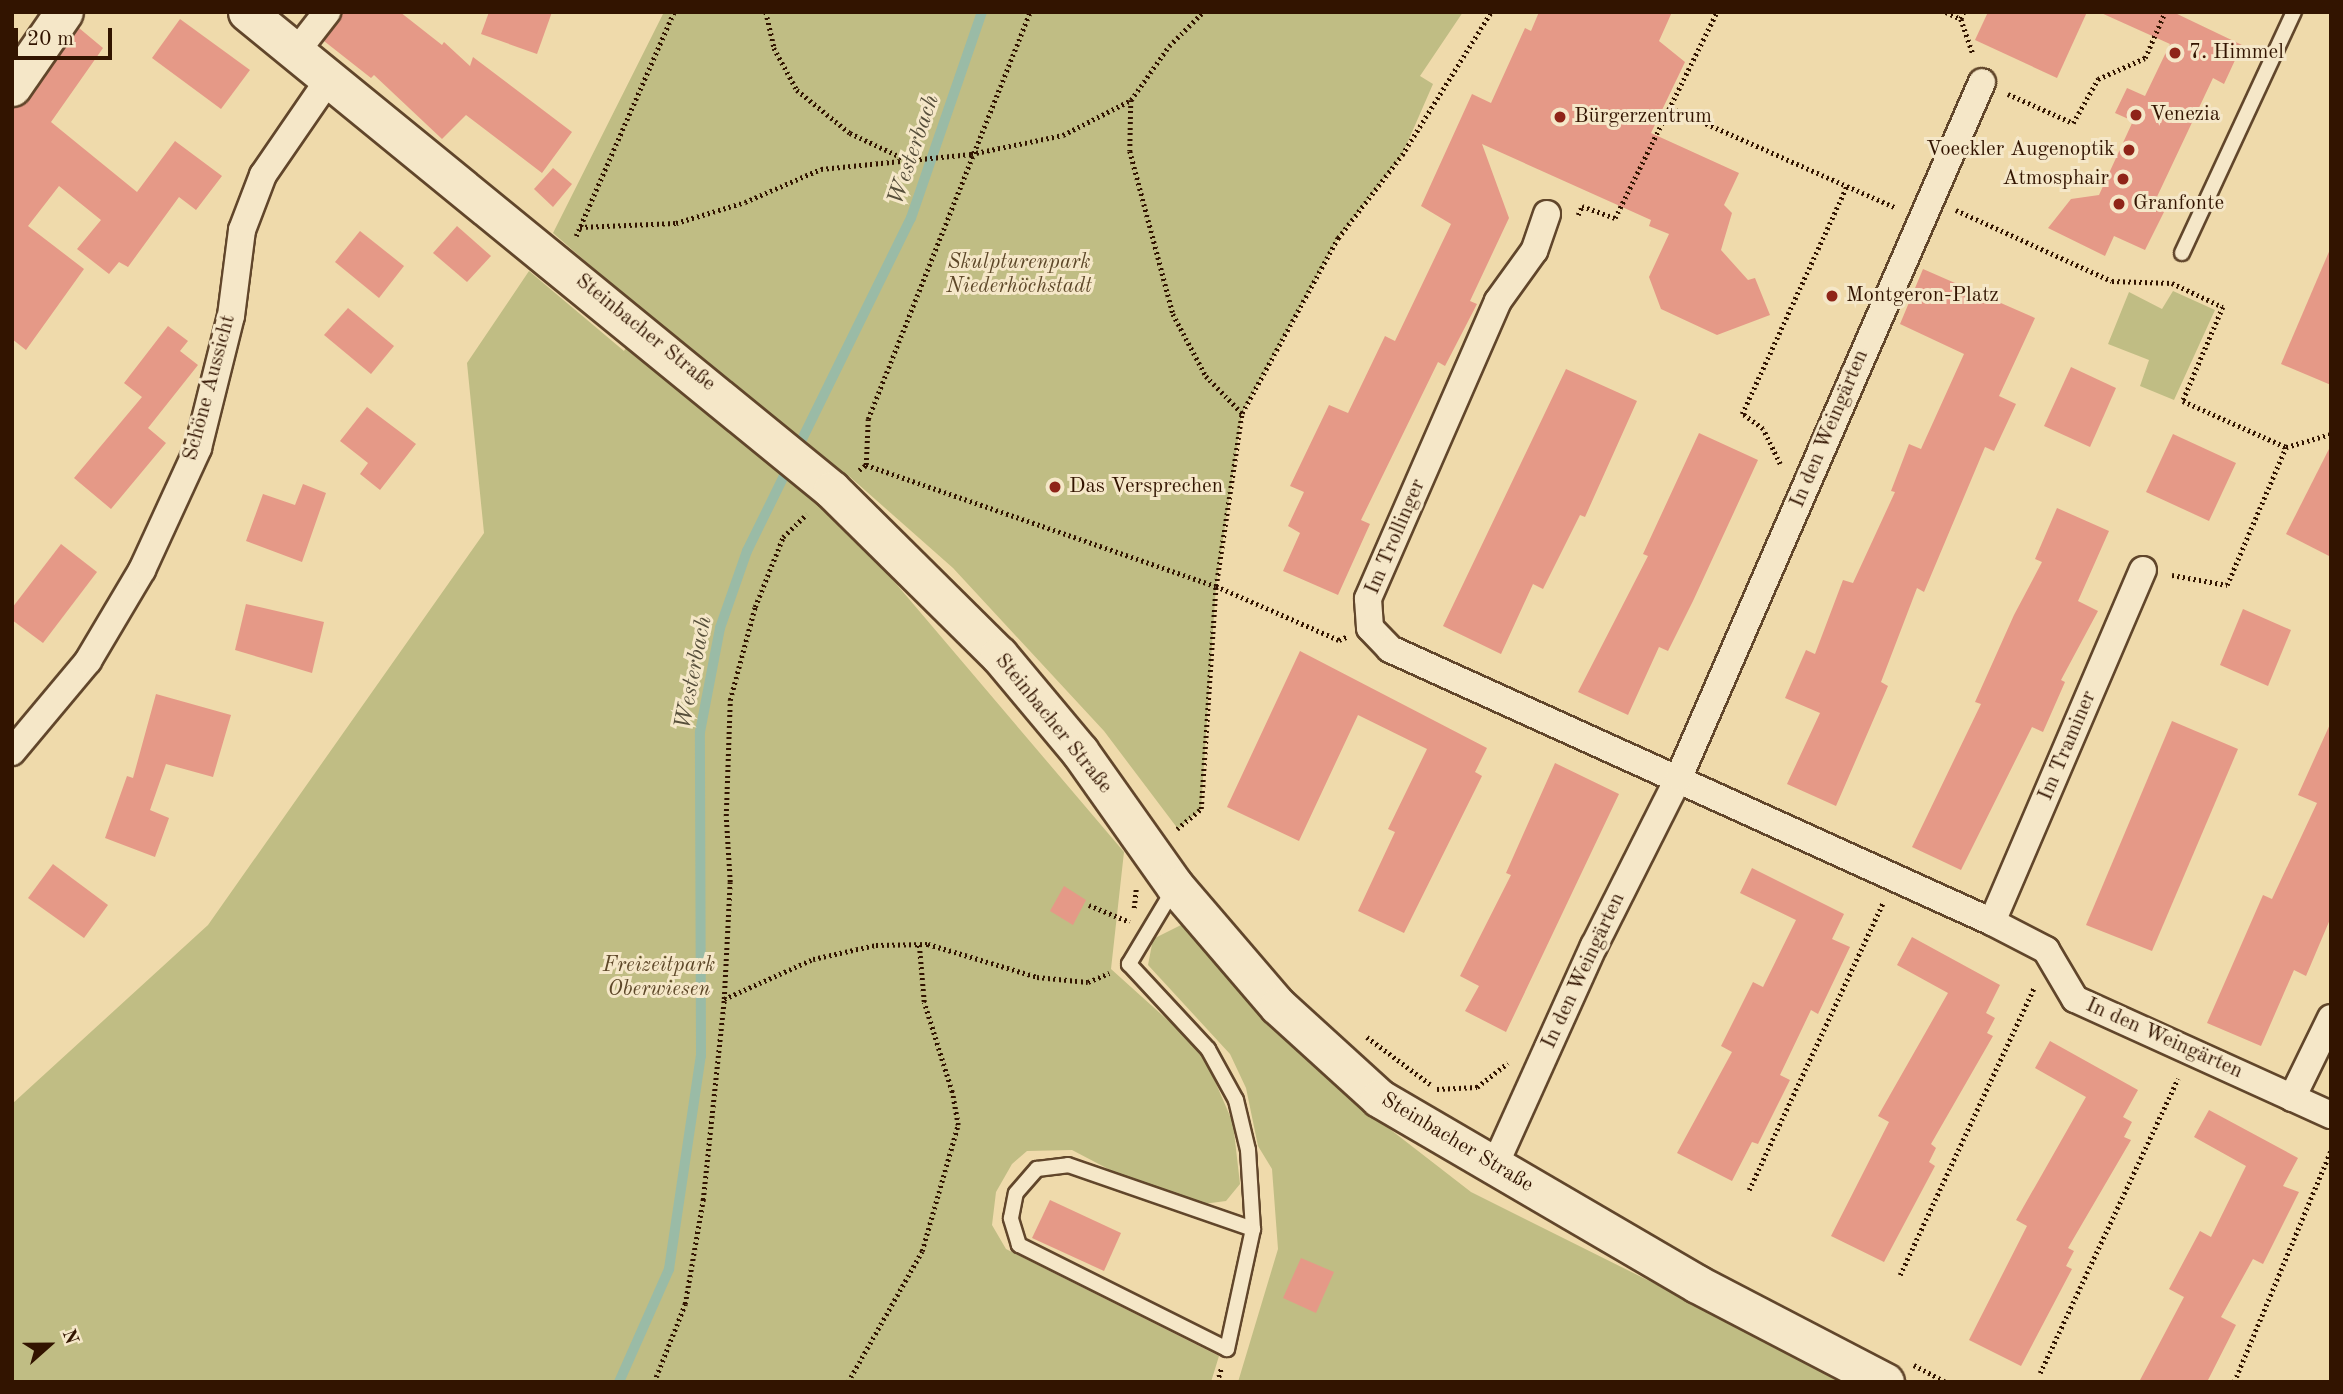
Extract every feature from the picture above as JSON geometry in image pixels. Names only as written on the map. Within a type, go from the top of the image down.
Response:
[{"type":"main road","points":[[12,87],[64,12]]},
{"type":"main road","name":"Steinbacher Straße","points":[[247,12],[776,440],[823,482],[999,655],[1080,752],[1149,853],[1175,886],[1278,1006],[1379,1098],[1698,1284],[1885,1382]]},
{"type":"street","points":[[296,52],[327,12]]},
{"type":"street","name":"Schöne Aussicht","points":[[12,752],[88,661],[142,570],[198,448],[231,316],[242,230],[263,175],[329,79]]},
{"type":"street","name":"In den Weingärten","points":[[1494,1167],[1594,946],[1679,777],[1982,82]]},
{"type":"street","name":"Im Trollinger","points":[[1370,628],[1368,599],[1497,301],[1534,251],[1547,214]]},
{"type":"street","name":"Im Traminer","points":[[1992,922],[2143,570]]},
{"type":"street","points":[[1370,628],[1390,649],[1679,777]]},
{"type":"street","name":"In den Weingärten","points":[[1679,777],[1992,922],[2046,950],[2075,999],[2192,1049],[2331,1115]]},
{"type":"street","points":[[2292,1098],[2331,1018]]},
{"type":"lane","points":[[2182,253],[2294,12]]},
{"type":"lane","points":[[1175,886],[1129,964],[1208,1049],[1236,1100],[1248,1150],[1253,1229],[1227,1349],[1019,1245],[1011,1218],[1016,1193],[1037,1169],[1068,1165],[1253,1229]]},
{"type":"path","points":[[558,263],[580,228],[674,12]]},
{"type":"path","points":[[766,12],[774,48],[797,90],[850,133],[905,159]]},
{"type":"path","points":[[866,465],[868,419],[971,154],[1030,12]]},
{"type":"path","points":[[580,228],[677,223],[746,202],[821,169],[971,154],[1063,135],[1131,100],[1169,47],[1203,12]]},
{"type":"path","points":[[724,999],[813,959],[876,945],[919,944],[976,956],[1037,978],[1088,982],[1129,964],[1135,891],[1149,853],[1201,809],[1216,586],[1242,413],[1338,239],[1402,155],[1491,12]]},
{"type":"path","points":[[1615,218],[1717,12]]},
{"type":"path","points":[[1946,12],[1961,19]]},
{"type":"path","points":[[1964,12],[1961,19],[1982,82],[2073,123],[2098,79],[2145,58],[2165,12]]},
{"type":"path","points":[[1131,100],[1130,151],[1172,314],[1206,376],[1242,413]]},
{"type":"path","points":[[1671,108],[1847,186],[1925,208],[2112,281],[2172,282],[2223,307],[2183,401],[2286,447],[2331,434]]},
{"type":"path","points":[[1776,473],[1782,461],[1763,429],[1742,414],[1847,186]]},
{"type":"path","points":[[2143,570],[2227,584],[2286,447]]},
{"type":"path","points":[[654,1382],[685,1304],[703,1200],[724,999],[730,882],[726,816],[730,701],[755,607],[783,537],[823,482],[866,465],[1216,586],[1339,640],[1370,628]]},
{"type":"path","points":[[1749,1190],[1895,876]]},
{"type":"path","points":[[1089,905],[1133,923]]},
{"type":"path","points":[[849,1382],[922,1251],[947,1176],[958,1125],[952,1091],[924,1002],[919,944]]},
{"type":"path","points":[[1900,1275],[2029,991],[2058,972]]},
{"type":"path","points":[[2040,1373],[2192,1049]]},
{"type":"path","points":[[1437,1089],[1477,1087],[1512,1060]]},
{"type":"path","points":[[2234,1382],[2331,1150]]},
{"type":"green space","name":"Skulpturenpark Niederhöchstadt","points":[[664,12],[1463,12],[1420,76],[1433,84],[1402,155],[1338,238],[1242,413],[1216,586],[1201,809],[1178,829],[1104,731],[953,568],[850,477],[781,428],[714,373],[553,233]]},
{"type":"green space","name":"Freizeitpark Oberwiesen","points":[[529,271],[624,351],[631,339],[807,485],[803,492],[841,519],[1124,852],[1111,969],[1202,1051],[1233,1123],[1240,1184],[1226,1201],[1203,1204],[1135,1183],[1072,1150],[1027,1151],[1012,1164],[996,1192],[992,1225],[1006,1249],[1219,1356],[1211,1382],[12,1382],[12,1104],[208,925],[484,533],[467,363]]},
{"type":"green space","points":[[2173,291],[2215,310],[2174,400],[2140,386],[2149,360],[2108,344],[2129,292],[2162,309]]},
{"type":"green space","points":[[1183,924],[1262,1012],[1351,1099],[1471,1192],[1852,1382],[1238,1382],[1278,1249],[1272,1169],[1258,1146],[1246,1088],[1230,1054],[1148,965],[1153,939]]},
{"type":"building","points":[[343,12],[400,12],[442,45],[444,42],[470,66],[473,57],[572,132],[542,173],[466,115],[442,139],[374,75],[371,78],[324,41]]},
{"type":"building","points":[[489,12],[552,12],[537,54],[481,34]]},
{"type":"building","points":[[1539,12],[1672,12],[1659,41],[1685,62],[1651,133],[1739,173],[1724,205],[1732,213],[1721,250],[1748,280],[1755,278],[1770,315],[1717,335],[1661,309],[1649,277],[1669,234],[1649,226],[1651,220],[1482,144],[1509,218],[1470,301],[1477,304],[1445,366],[1438,362],[1361,520],[1370,524],[1338,595],[1283,571],[1300,533],[1288,526],[1304,492],[1290,486],[1329,405],[1348,413],[1385,336],[1395,341],[1451,224],[1421,206],[1472,94],[1491,103],[1525,28],[1531,31]]},
{"type":"building","points":[[1988,12],[2087,12],[2057,78],[1975,40]]},
{"type":"building","points":[[2099,12],[2173,12],[2242,45],[2224,84],[2213,78],[2155,201],[2167,206],[2145,250],[2114,236],[2105,256],[2048,228],[2071,199],[2099,195],[2133,121],[2115,113],[2127,88],[2145,96],[2170,44]]},
{"type":"building","points":[[180,19],[250,70],[221,109],[152,58]]},
{"type":"building","points":[[79,28],[103,48],[51,122],[137,192],[175,141],[222,176],[196,210],[179,197],[128,267],[119,262],[109,274],[77,249],[101,220],[59,186],[28,226],[84,269],[26,350],[12,339],[12,108],[29,99]]},
{"type":"building","points":[[553,168],[572,184],[553,207],[534,189]]},
{"type":"building","points":[[457,226],[491,256],[467,282],[433,253]]},
{"type":"building","points":[[360,231],[404,266],[379,298],[335,262]]},
{"type":"building","points":[[2331,247],[2331,385],[2281,364]]},
{"type":"building","points":[[1923,269],[2035,318],[1999,396],[2016,404],[1994,451],[1985,447],[1924,592],[1917,588],[1881,682],[1888,686],[1836,806],[1787,784],[1820,713],[1785,698],[1806,650],[1815,654],[1843,580],[1853,583],[1895,492],[1891,491],[1909,444],[1921,449],[1964,354],[1900,324]]},
{"type":"building","points":[[348,308],[394,346],[371,374],[324,335]]},
{"type":"building","points":[[168,326],[188,341],[180,351],[198,365],[148,428],[166,443],[111,509],[74,478],[142,397],[124,383]]},
{"type":"building","points":[[2071,367],[2116,388],[2090,447],[2044,426]]},
{"type":"building","points":[[1566,369],[1637,401],[1585,517],[1580,515],[1543,589],[1533,584],[1501,654],[1443,626]]},
{"type":"building","points":[[367,407],[416,444],[380,490],[360,474],[368,463],[340,441]]},
{"type":"building","points":[[1699,433],[1758,460],[1668,651],[1659,647],[1628,715],[1578,692],[1648,556],[1643,554]]},
{"type":"building","points":[[2173,434],[2236,463],[2209,521],[2146,492]]},
{"type":"building","points":[[2331,445],[2331,557],[2286,534]]},
{"type":"building","points":[[303,484],[326,493],[302,562],[246,541],[263,494],[295,505]]},
{"type":"building","points":[[2057,508],[2109,531],[2078,601],[2098,611],[2061,680],[2065,682],[2043,732],[2032,727],[1961,870],[1912,847],[1981,704],[1975,702],[2014,615],[2042,562],[2035,559]]},
{"type":"building","points":[[61,544],[97,572],[43,643],[12,620],[12,608]]},
{"type":"building","points":[[246,604],[324,622],[312,673],[235,650]]},
{"type":"building","points":[[2243,609],[2291,630],[2268,686],[2220,665]]},
{"type":"building","points":[[1300,651],[1487,748],[1475,772],[1482,776],[1404,933],[1358,911],[1395,832],[1388,829],[1427,749],[1358,715],[1299,841],[1227,807]]},
{"type":"building","points":[[156,694],[231,715],[213,777],[166,764],[150,810],[169,818],[155,857],[105,838],[127,776],[133,778]]},
{"type":"building","points":[[2172,721],[2238,749],[2152,951],[2086,925]]},
{"type":"building","points":[[2331,722],[2331,917],[2306,976],[2294,970],[2261,1046],[2207,1023],[2263,895],[2272,899],[2317,803],[2298,795]]},
{"type":"building","points":[[1555,763],[1619,794],[1506,1032],[1465,1011],[1479,986],[1460,976],[1511,875],[1506,873]]},
{"type":"building","points":[[53,864],[108,905],[84,938],[28,898]]},
{"type":"building","points":[[1752,868],[1844,914],[1832,939],[1850,947],[1818,1014],[1811,1010],[1780,1075],[1790,1080],[1758,1144],[1752,1142],[1732,1181],[1677,1153],[1732,1052],[1721,1046],[1753,982],[1763,987],[1796,920],[1740,893]]},
{"type":"building","points":[[1064,886],[1086,900],[1073,925],[1050,911]]},
{"type":"building","points":[[1912,937],[2000,985],[1986,1013],[1995,1018],[1987,1033],[1993,1036],[1931,1144],[1936,1148],[1929,1162],[1935,1166],[1884,1262],[1831,1236],[1889,1122],[1878,1116],[1948,993],[1897,965]]},
{"type":"building","points":[[2050,1041],[2138,1090],[2123,1117],[2132,1122],[2124,1137],[2131,1140],[2068,1248],[2074,1251],[2066,1266],[2072,1269],[2021,1366],[1969,1340],[2027,1226],[2016,1220],[2086,1097],[2035,1068]]},
{"type":"building","points":[[2209,1110],[2298,1158],[2283,1186],[2299,1192],[2263,1264],[2253,1259],[2221,1317],[2236,1325],[2207,1382],[2139,1382],[2184,1297],[2169,1289],[2200,1231],[2211,1237],[2246,1166],[2194,1137]]},
{"type":"building","points":[[1050,1200],[1121,1233],[1104,1271],[1032,1238]]},
{"type":"building","points":[[1301,1258],[1334,1272],[1316,1313],[1283,1298]]},
{"type":"waterway","name":"Westerbach","points":[[619,1382],[669,1269],[701,1056],[700,732],[720,628],[747,551],[911,218],[982,12]]},
{"type":"place","name":"7. Himmel","points":[[2175,53]]},
{"type":"place","name":"Venezia","points":[[2136,115]]},
{"type":"place","name":"Bürgerzentrum","points":[[1560,117]]},
{"type":"place","name":"Voeckler Augenoptik","points":[[2129,150]]},
{"type":"place","name":"Atmosphair","points":[[2123,179]]},
{"type":"place","name":"Granfonte","points":[[2119,204]]},
{"type":"place","name":"Montgeron-Platz","points":[[1832,296]]},
{"type":"place","name":"Das Versprechen","points":[[1055,487]]}]
